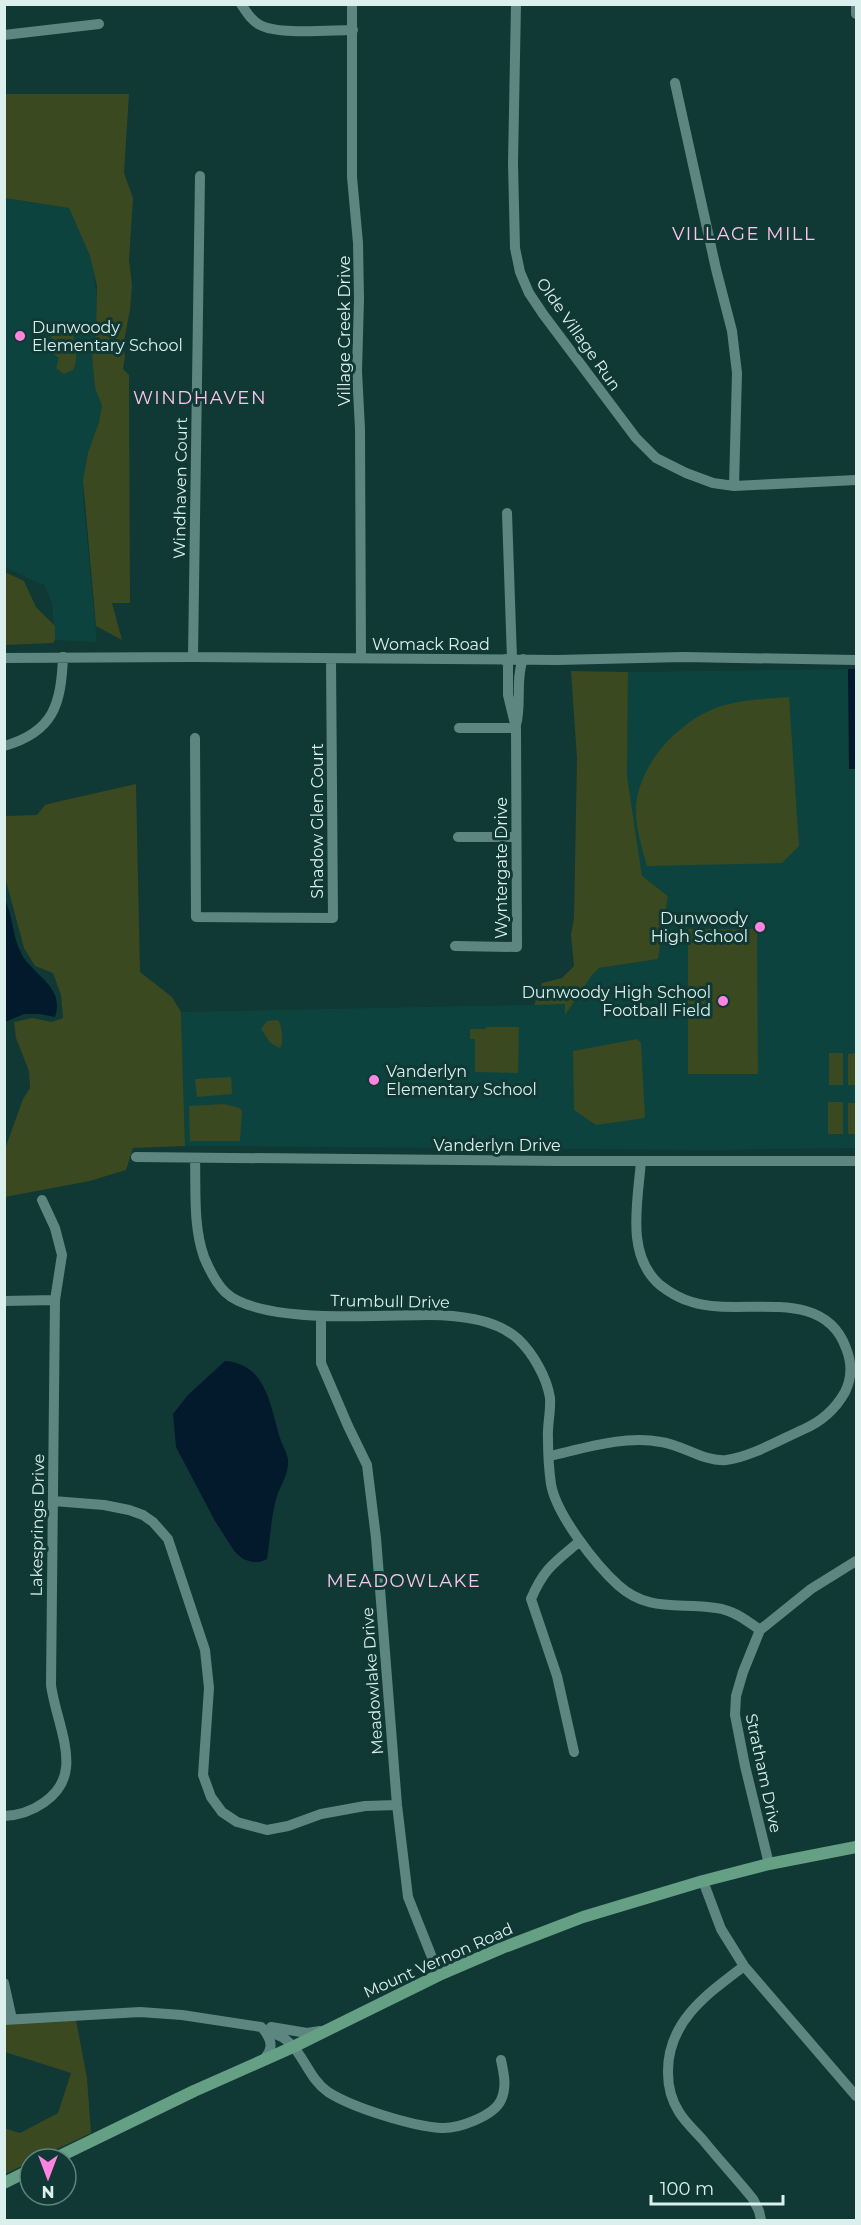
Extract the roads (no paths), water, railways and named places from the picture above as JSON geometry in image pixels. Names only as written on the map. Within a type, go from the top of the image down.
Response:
[{"type":"main road","name":"Mount Vernon Road","points":[[78,2148],[440,1975],[502,1948],[583,1917],[703,1881],[769,1864],[856,1848]]},
{"type":"main road","points":[[4,2183],[18,2176]]},
{"type":"street","points":[[241,4],[251,19],[270,28],[352,30]]},
{"type":"street","name":"Village Creek Drive","points":[[352,4],[352,177],[360,299],[357,372],[360,429],[361,658]]},
{"type":"street","name":"Olde Village Run","points":[[516,4],[513,224],[520,272],[529,293],[636,438],[656,458],[713,483],[734,486],[856,480]]},
{"type":"street","points":[[856,4],[856,14]]},
{"type":"street","points":[[4,35],[99,24]]},
{"type":"street","points":[[675,82],[716,269],[732,330],[737,373],[734,486]]},
{"type":"street","name":"Windhaven Court","points":[[193,657],[200,176]]},
{"type":"street","points":[[507,513],[513,659]]},
{"type":"street","points":[[4,746],[34,734],[47,723],[59,697],[63,657]]},
{"type":"street","name":"Womack Road","points":[[4,658],[683,657],[856,660]]},
{"type":"street","name":"Shadow Glen Court","points":[[195,738],[196,916],[333,918],[331,659]]},
{"type":"street","name":"Wyntergate Drive","points":[[455,946],[517,947],[516,728],[508,695],[519,669],[513,659],[508,665],[514,677]]},
{"type":"street","points":[[459,728],[516,728]]},
{"type":"street","points":[[458,837],[516,837]]},
{"type":"street","name":"Vanderlyn Drive","points":[[136,1157],[856,1161]]},
{"type":"street","name":"Trumbull Drive","points":[[195,1158],[198,1233],[203,1255],[212,1274],[225,1292],[259,1309],[321,1316],[449,1315],[496,1325],[517,1339],[541,1371],[549,1397],[547,1437],[551,1486],[580,1541],[616,1583],[630,1596],[641,1601],[673,1607],[718,1608],[744,1618],[760,1630]]},
{"type":"street","points":[[549,1456],[613,1442],[639,1441],[673,1444],[712,1459],[724,1460],[740,1457],[814,1425],[833,1411],[846,1390],[851,1373],[850,1358],[843,1339],[829,1323],[816,1315],[781,1306],[714,1306],[693,1303],[660,1285],[647,1271],[638,1249],[636,1229],[641,1161]]},
{"type":"street","name":"Lakesprings Drive","points":[[4,1816],[24,1814],[38,1808],[50,1798],[60,1784],[66,1769],[65,1747],[51,1685],[55,1300],[62,1255],[55,1228],[42,1200]]},
{"type":"street","points":[[4,1301],[55,1300]]},
{"type":"street","name":"Meadowlake Drive","points":[[321,1316],[321,1363],[367,1464],[376,1538],[397,1805],[408,1898],[440,1975]]},
{"type":"street","points":[[53,1501],[104,1505],[129,1510],[153,1522],[168,1539],[205,1650],[209,1688],[203,1774],[211,1797],[222,1812],[237,1822],[267,1830],[288,1826],[321,1814],[365,1806],[397,1805]]},
{"type":"street","points":[[573,1752],[557,1676],[531,1599],[539,1580],[547,1569],[580,1541]]},
{"type":"street","name":"Stratham Drive","points":[[769,1864],[735,1715],[740,1680],[760,1630],[811,1589],[856,1561]]},
{"type":"street","points":[[703,1881],[721,1929],[744,1966],[856,2096]]},
{"type":"street","points":[[744,1966],[697,2005],[679,2026],[671,2041],[667,2056],[668,2078],[671,2094],[679,2112],[753,2199],[759,2211],[760,2220]]},
{"type":"street","points":[[4,1983],[8,2019],[140,2012],[182,2014],[263,2029],[307,2033],[326,2031]]},
{"type":"street","points":[[263,2029],[285,2039],[327,2091],[350,2103],[402,2120],[441,2128],[457,2127],[475,2120],[501,2102],[506,2084],[501,2060]]},
{"type":"street","points":[[263,2029],[271,2042],[270,2050],[265,2058]]},
{"type":"place","name":"Dunwoody Elementary School","points":[[20,336]]},
{"type":"place","name":"Dunwoody High School","points":[[760,927]]},
{"type":"place","name":"Dunwoody High School Football Field","points":[[723,1001]]},
{"type":"place","name":"Vanderlyn Elementary School","points":[[374,1080]]},
{"type":"district","name":"VILLAGE MILL","points":[[744,234]]},
{"type":"district","name":"WINDHAVEN","points":[[200,398]]},
{"type":"district","name":"MEADOWLAKE","points":[[404,1581]]}]
